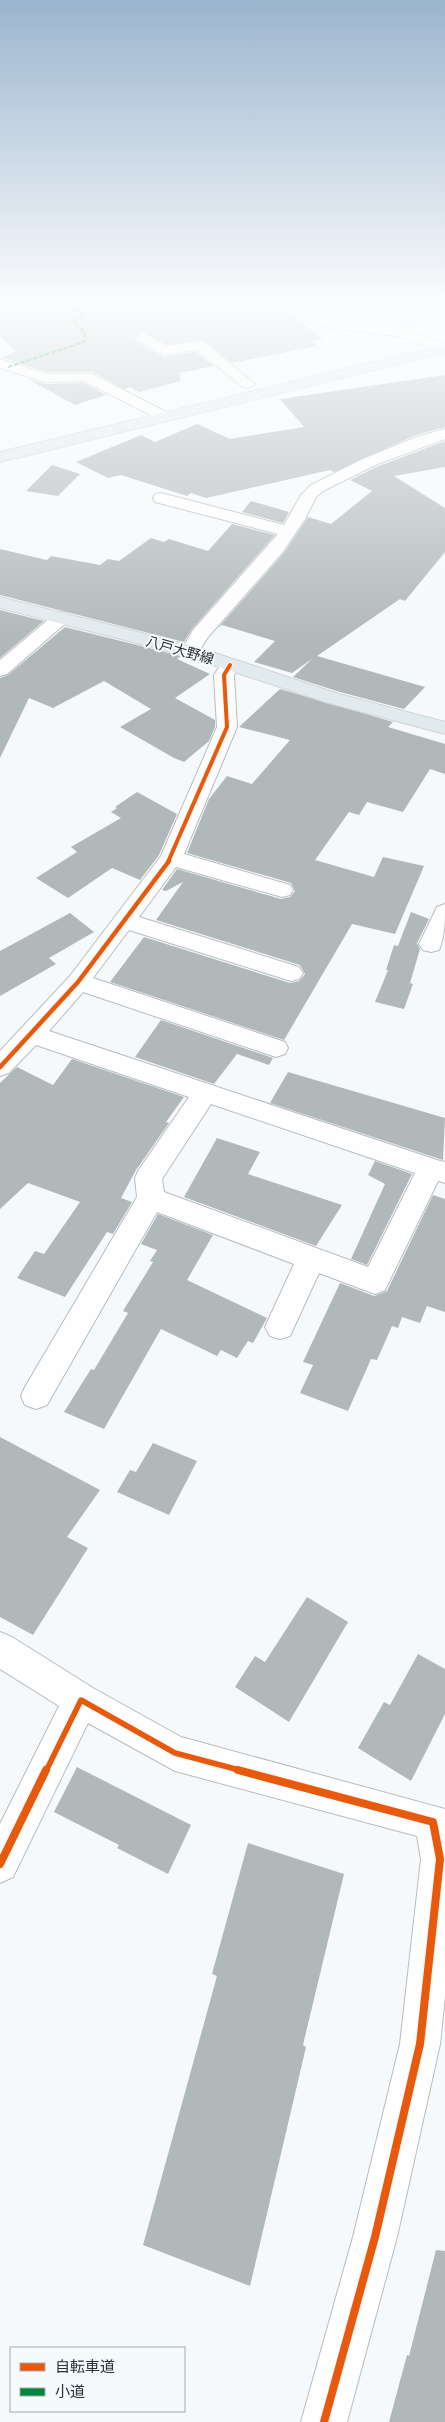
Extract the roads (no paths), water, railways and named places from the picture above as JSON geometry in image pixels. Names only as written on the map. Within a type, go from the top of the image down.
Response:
[{"type":"main road","points":[[0,442],[101,418]]},
{"type":"main road","points":[[0,457],[160,418]]},
{"type":"main road","name":"八戸大野線","points":[[0,602],[190,651],[332,698],[445,728]]},
{"type":"street","points":[[190,651],[200,634],[276,550],[309,495],[317,488],[369,462],[423,440],[445,434]]},
{"type":"street","points":[[161,498],[288,531]]},
{"type":"street","points":[[0,670],[61,618]]},
{"type":"street","points":[[0,1067],[78,982],[172,858],[227,727],[224,675],[230,665]]},
{"type":"street","points":[[172,858],[282,890]]},
{"type":"street","points":[[432,944],[445,912]]},
{"type":"street","points":[[126,920],[291,973]]},
{"type":"street","points":[[78,982],[276,1048]]},
{"type":"street","points":[[32,1034],[205,1094],[438,1170],[374,1282],[151,1198]]},
{"type":"street","points":[[36,1396],[151,1198],[148,1178],[205,1094]]},
{"type":"street","points":[[280,1327],[311,1258]]},
{"type":"street","points":[[0,1648],[81,1700],[175,1753],[439,1813],[440,1859],[420,2044],[375,2237],[324,2422]]},
{"type":"street","points":[[0,1864],[81,1700]]}]
